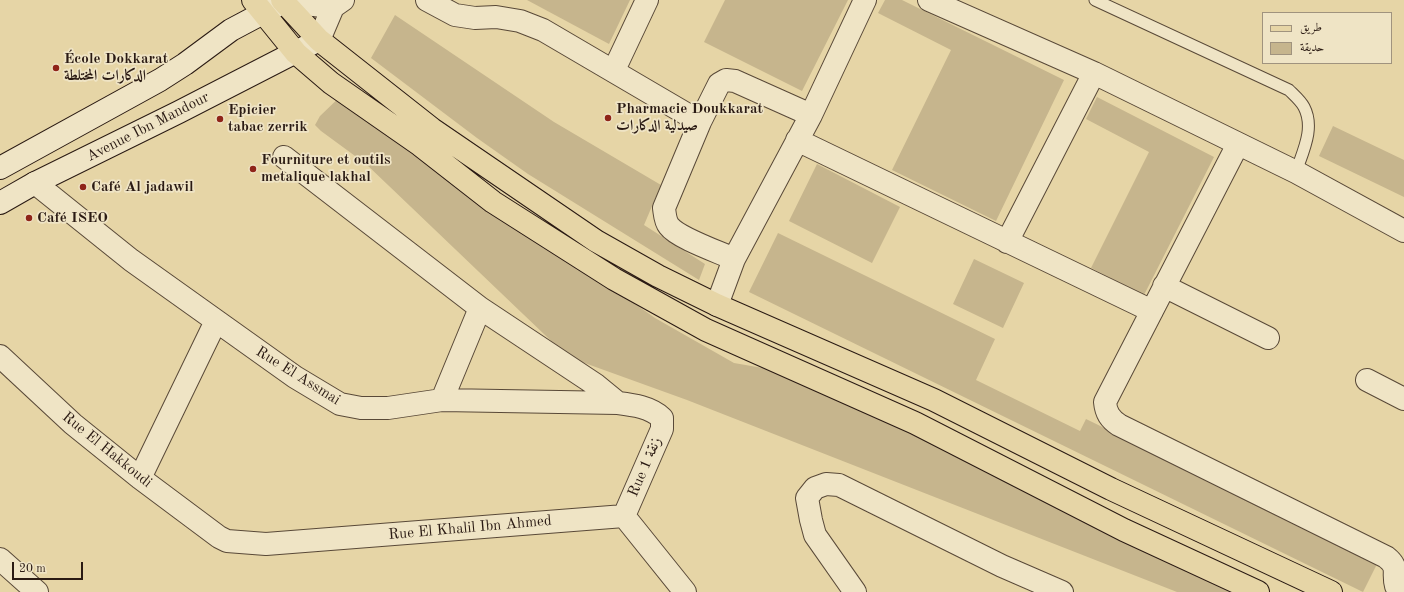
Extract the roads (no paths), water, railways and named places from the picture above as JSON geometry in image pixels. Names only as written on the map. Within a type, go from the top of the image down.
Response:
[{"type":"main road","points":[[283,1],[319,40],[432,129],[590,236],[658,276],[717,305],[934,400],[1111,489],[1331,592]]},
{"type":"main road","points":[[258,6],[296,53],[331,83],[420,145],[493,202],[614,279],[706,330],[915,423],[1124,530],[1258,592]]},
{"type":"street","points":[[426,0],[455,15],[475,18],[496,17],[520,22],[543,30],[614,70],[700,122]]},
{"type":"street","points":[[614,70],[647,0]]},
{"type":"street","points":[[717,305],[734,259],[811,115],[865,0]]},
{"type":"street","points":[[929,0],[1094,73],[1296,172],[1404,231]]},
{"type":"street","points":[[0,168],[160,80],[232,30],[258,6],[283,1],[338,4],[319,40]]},
{"type":"street","name":"Avenue Ibn Mandour","points":[[0,204],[35,183],[165,120],[319,40]]},
{"type":"street","points":[[1007,242],[1094,73]]},
{"type":"street","points":[[734,259],[677,234],[665,218],[664,208],[700,122],[719,84],[726,80],[735,81],[811,115]]},
{"type":"street","points":[[797,140],[1152,312]]},
{"type":"street","points":[[1238,144],[1105,402],[1106,411],[1112,420],[1386,557],[1396,568],[1396,586],[1404,592]]},
{"type":"street","points":[[284,157],[480,308],[596,384],[618,403]]},
{"type":"street","name":"Rue El Assmai","points":[[35,183],[131,260],[295,377],[340,404],[362,408],[388,408],[442,400],[618,403],[640,406]]},
{"type":"street","points":[[1164,286],[1268,338]]},
{"type":"street","points":[[442,400],[480,308]]},
{"type":"street","points":[[140,478],[216,321]]},
{"type":"street","name":"Rue El Hakkoudi","points":[[0,356],[73,424],[140,478],[219,536]]},
{"type":"street","points":[[1367,380],[1404,399]]},
{"type":"street","name":"Rue 1 زنقة","points":[[624,516],[662,429],[662,418],[656,412],[640,406]]},
{"type":"street","points":[[855,592],[816,535],[811,520],[807,498],[815,488],[826,484],[838,485],[1002,566],[1062,592]]},
{"type":"street","points":[[624,516],[674,587]]},
{"type":"street","name":"Rue El Khalil Ibn Ahmed","points":[[219,536],[227,541],[266,544],[624,516]]},
{"type":"street","points":[[0,559],[37,592]]},
{"type":"street","points":[[1002,566],[1020,592]]},
{"type":"lane","points":[[1095,0],[1289,90],[1303,106],[1309,124],[1307,138],[1296,172]]},
{"type":"place","name":"École Dokkarat الدكارات المختلطة","points":[[56,68]]},
{"type":"place","name":"Pharmacie Doukkarat صيدلية الدكارات","points":[[608,118]]},
{"type":"place","name":"Epicier tabac zerrik","points":[[220,119]]},
{"type":"place","name":"Fourniture et outils metalique lakhal","points":[[253,169]]},
{"type":"place","name":"Café Al jadawil","points":[[83,187]]},
{"type":"place","name":"Café ISEO","points":[[29,218]]}]
